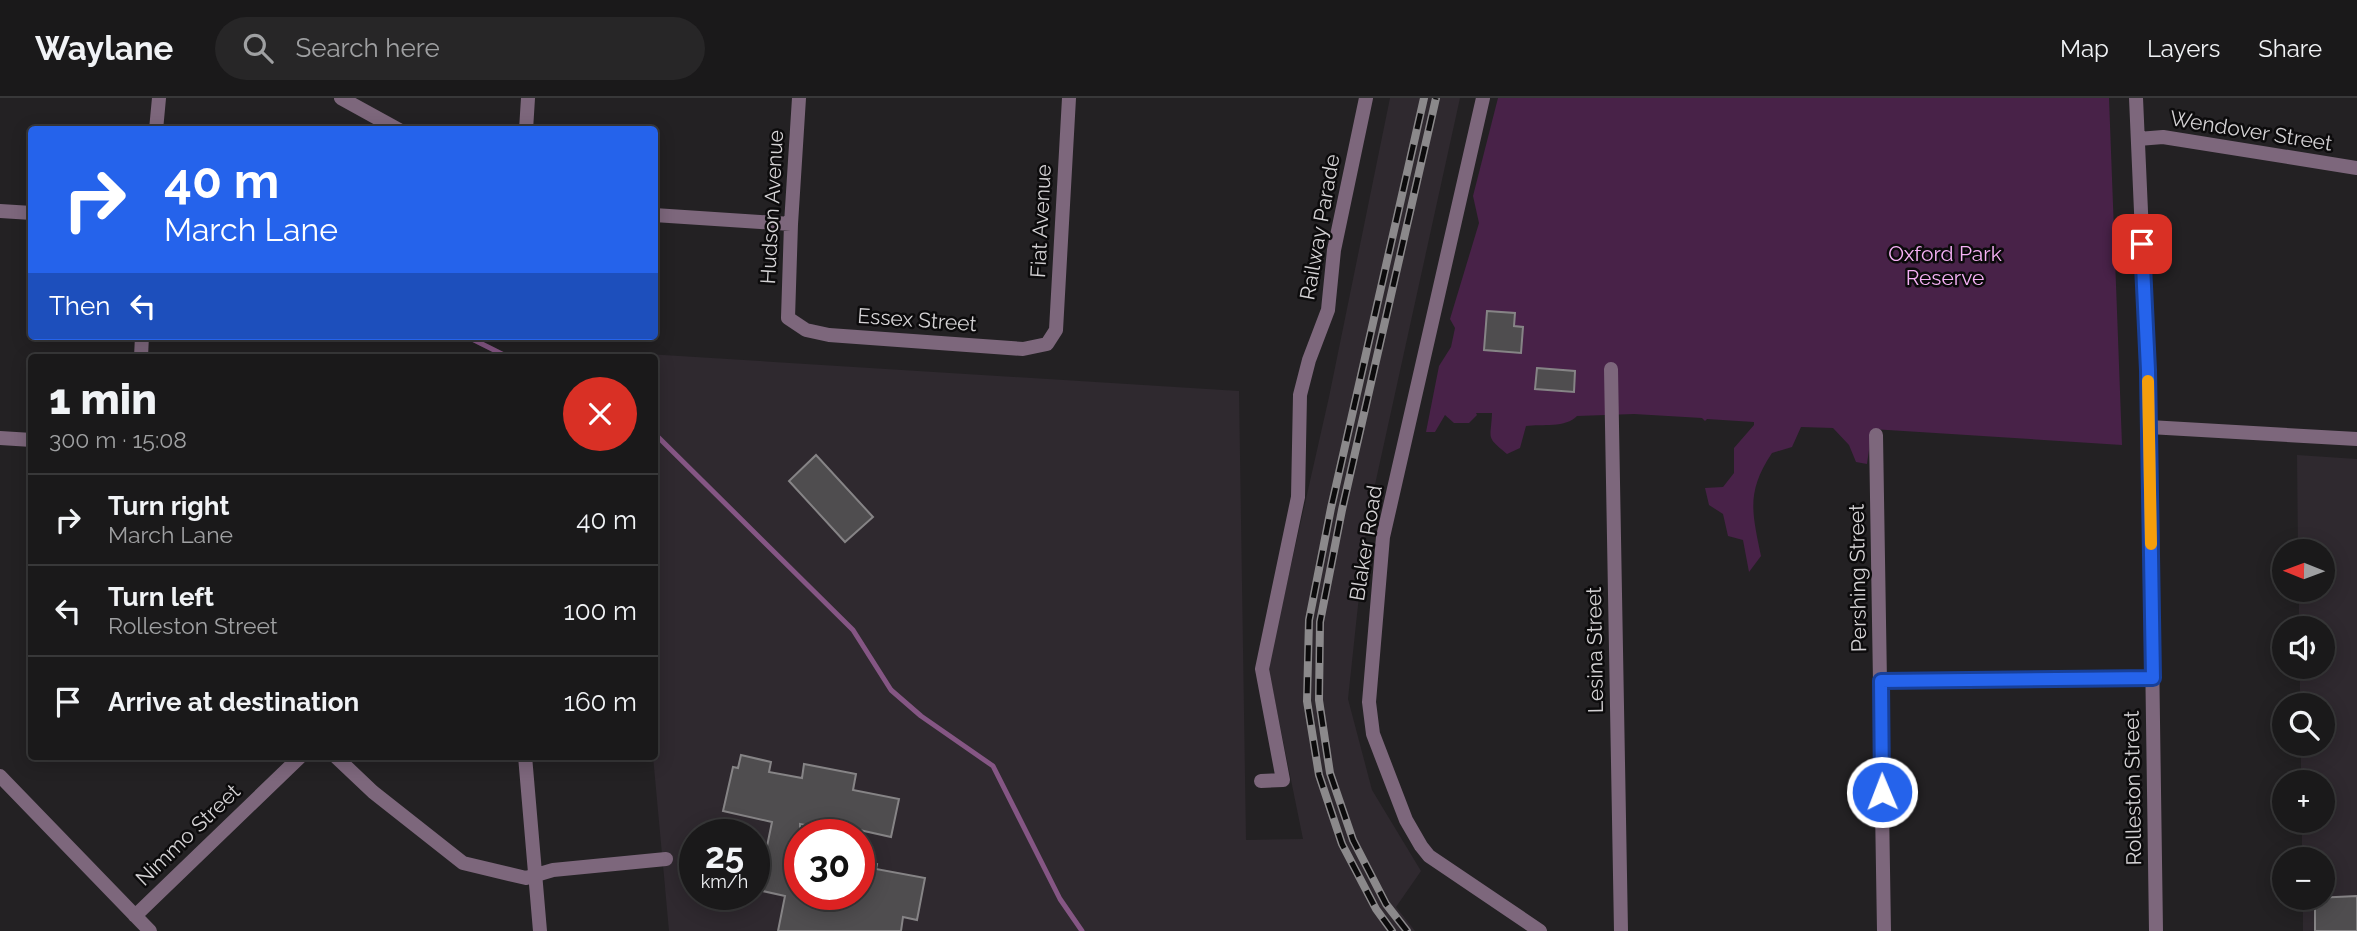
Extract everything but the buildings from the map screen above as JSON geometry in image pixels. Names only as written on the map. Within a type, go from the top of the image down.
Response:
[{"type":"street","points":[[156,126],[159,98]]},
{"type":"street","points":[[341,98],[392,126]]},
{"type":"street","points":[[526,126],[528,98]]},
{"type":"street","name":"Hudson Avenue","points":[[788,318],[799,98]]},
{"type":"street","name":"Fiat Avenue","points":[[1046,344],[1056,330],[1069,98]]},
{"type":"street","name":"Railway Parade","points":[[1261,781],[1283,780],[1262,669],[1298,497],[1300,395],[1309,360],[1328,310],[1334,250],[1366,98]]},
{"type":"street","name":"Blaker Road","points":[[1483,98],[1383,537],[1369,702],[1373,734],[1406,820],[1421,846],[1429,856],[1540,931]]},
{"type":"street","name":"Rolleston Street","points":[[2136,98],[2149,427],[2156,931]]},
{"type":"street","name":"Wendover Street","points":[[2138,139],[2163,137],[2357,168]]},
{"type":"street","points":[[0,211],[28,213]]},
{"type":"street","points":[[658,215],[791,225]]},
{"type":"street","name":"Essex Street","points":[[788,318],[806,330],[829,335],[1023,349],[1046,344]]},
{"type":"street","name":"Lesina Street","points":[[1611,369],[1620,931]]},
{"type":"street","points":[[2149,427],[2357,439]]},
{"type":"street","name":"Pershing Street","points":[[1876,435],[1884,931]]},
{"type":"street","points":[[0,438],[28,440]]},
{"type":"street","points":[[1881,681],[2153,678]]},
{"type":"street","name":"Nimmo Street","points":[[135,916],[297,760]]},
{"type":"street","points":[[339,760],[373,792],[463,863],[526,878],[553,870],[666,859]]},
{"type":"street","points":[[525,760],[540,931]]},
{"type":"street","points":[[0,776],[150,931]]},
{"type":"shaded area","points":[[1390,98],[1460,98],[1367,521],[1348,699],[1372,790],[1421,871],[1396,907],[1415,931],[669,931],[653,760],[658,760],[658,355],[1239,391],[1246,840],[1303,839],[1268,667],[1329,397]]},
{"type":"shaded area","points":[[615,352],[647,354],[615,354]]},
{"type":"shaded area","points":[[2297,455],[2357,459],[2357,931],[2303,931],[2303,910],[2335,910],[2335,847],[2302,847],[2302,833],[2335,833],[2335,770],[2301,770],[2301,756],[2335,756],[2335,693],[2300,693],[2300,679],[2335,679],[2335,616],[2299,616],[2299,602],[2335,602],[2335,539],[2298,539]]},
{"type":"green space","name":"Oxford Park Reserve","points":[[1498,98],[2109,98],[2122,445],[1872,429],[1867,464],[1856,462],[1849,445],[1833,428],[1801,427],[1792,447],[1772,453],[1758,479],[1753,503],[1761,556],[1749,572],[1743,540],[1728,536],[1723,514],[1709,505],[1705,488],[1723,487],[1734,473],[1734,448],[1754,422],[1705,421],[1702,418],[1634,414],[1577,416],[1560,424],[1526,426],[1520,448],[1507,454],[1492,440],[1492,413],[1476,413],[1469,423],[1454,423],[1445,415],[1435,432],[1426,432],[1439,366],[1451,347],[1455,328],[1450,319],[1479,223],[1473,196]]},
{"type":"waterway","points":[[474,340],[502,354]]},
{"type":"waterway","points":[[658,437],[853,630],[891,690],[921,716],[993,766],[1060,899],[1082,931]]},
{"type":"railway","points":[[1392,931],[1376,909],[1342,844],[1319,775],[1307,701],[1309,620],[1331,508],[1424,98]]},
{"type":"railway","points":[[1407,931],[1386,904],[1353,840],[1330,773],[1319,700],[1320,622],[1342,510],[1436,98]]},
{"type":"slow traffic","points":[[2148,381],[2151,544]]},
{"type":"route","points":[[1882,792],[1881,681],[2153,678],[2148,370],[2142,244]]}]
